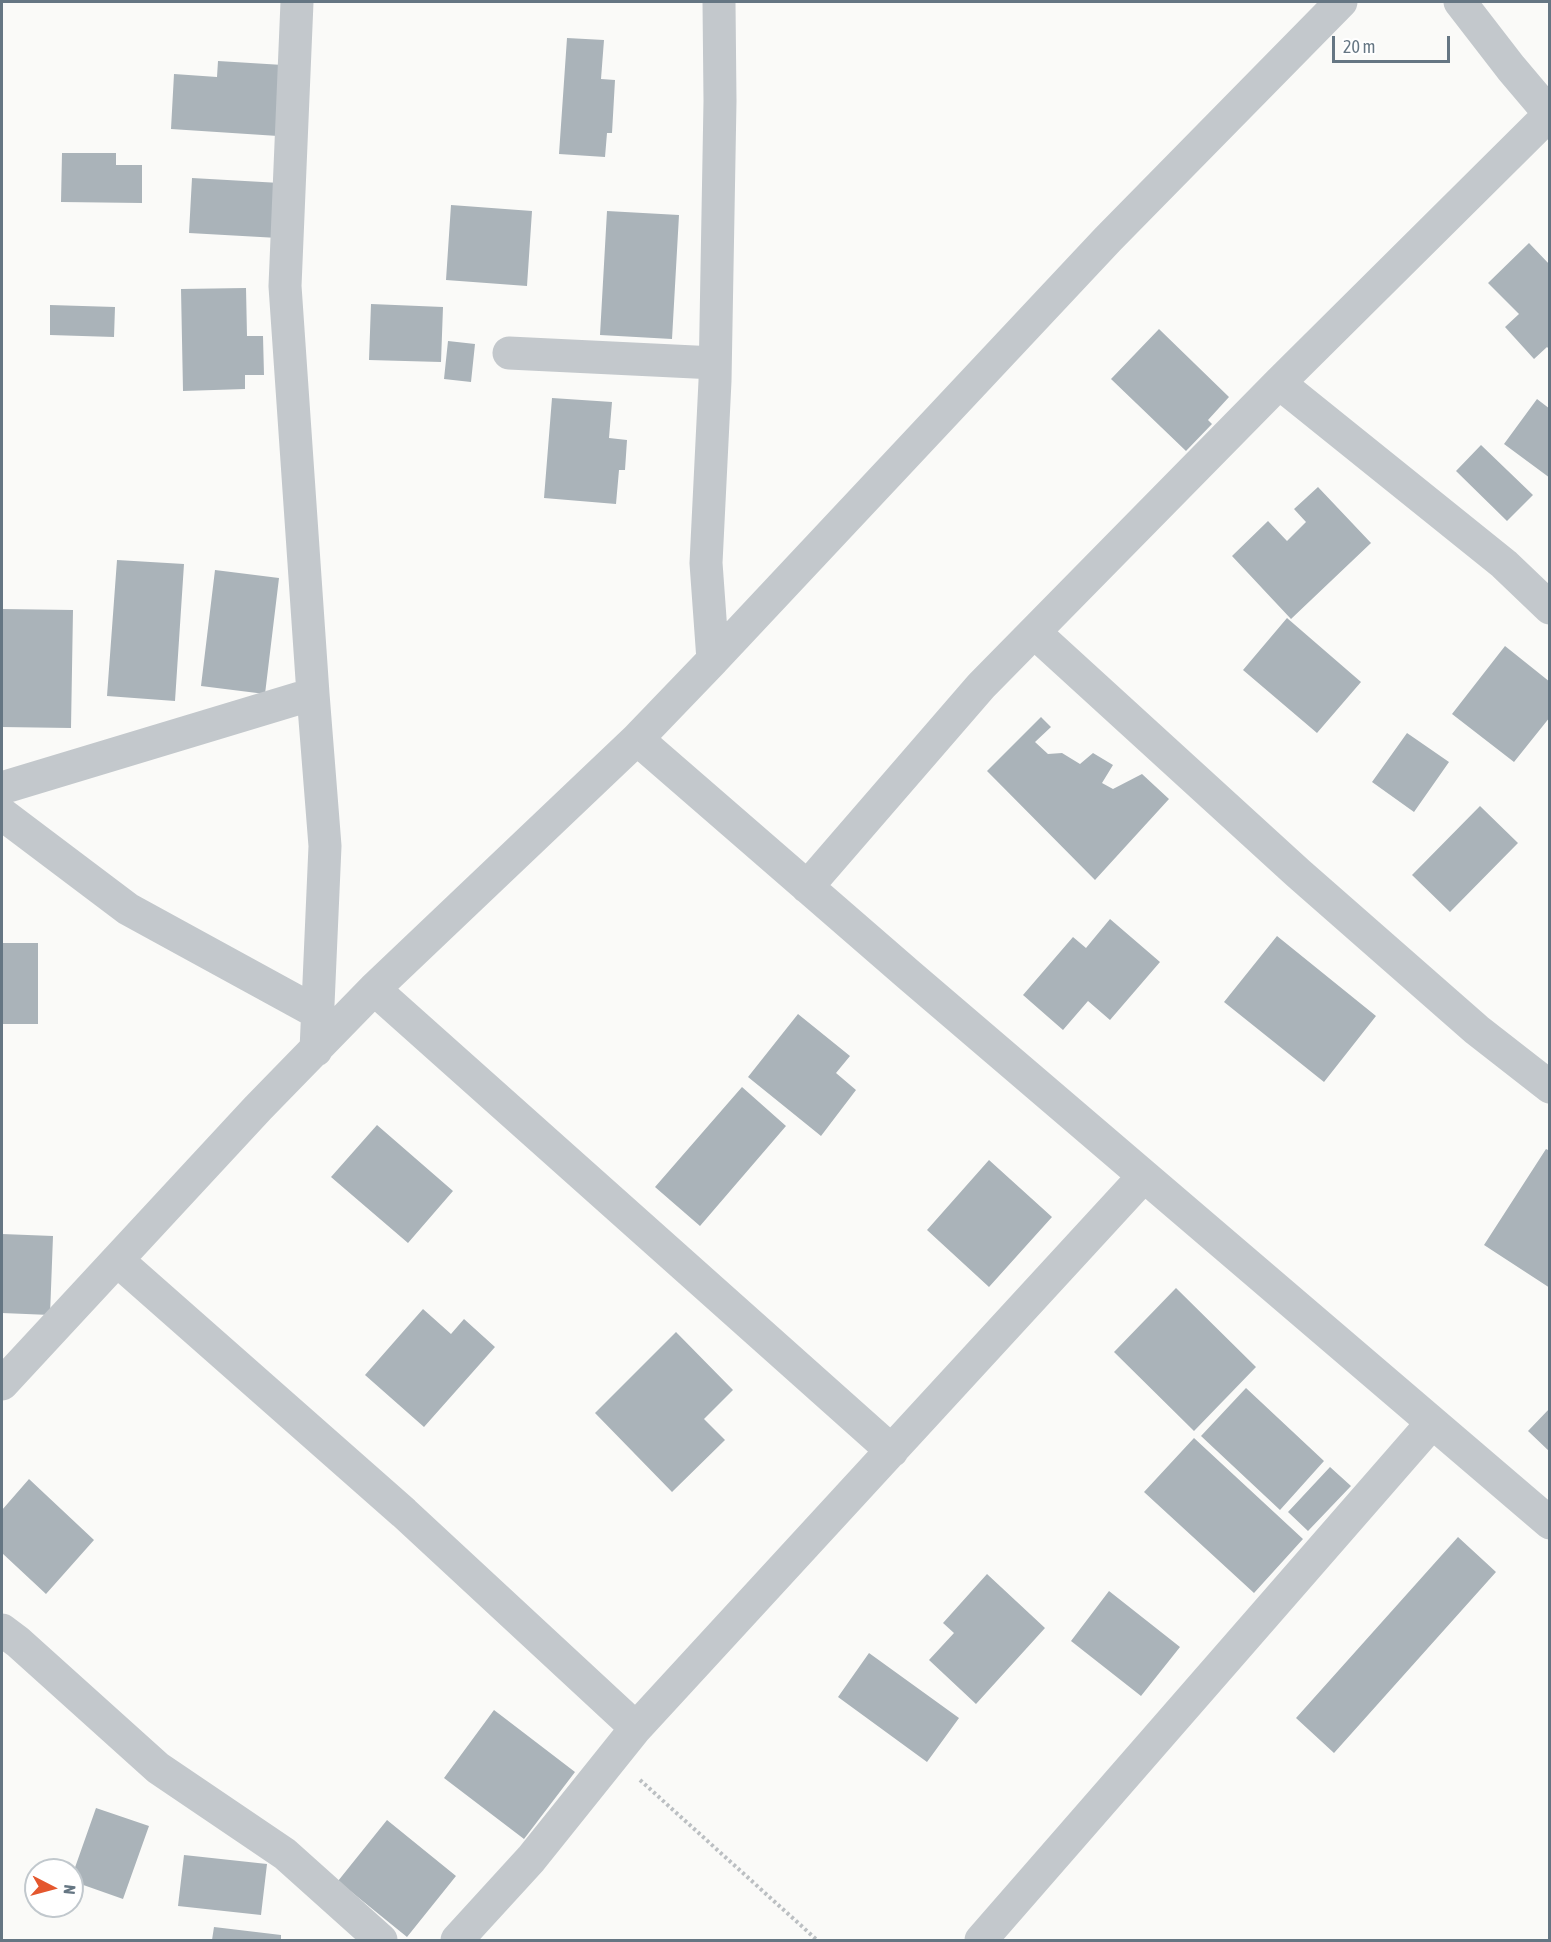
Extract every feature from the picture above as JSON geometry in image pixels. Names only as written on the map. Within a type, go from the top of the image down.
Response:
[{"type":"street","points":[[297,2],[285,286],[313,694],[326,846],[316,1050]]},
{"type":"street","points":[[713,660],[706,563],[715,363],[720,101],[718,2]]},
{"type":"street","points":[[2,1384],[258,1108],[374,989],[637,739],[1108,239],[1341,2]]},
{"type":"street","points":[[807,886],[981,686],[1550,114],[1460,2]]},
{"type":"street","points":[[509,353],[715,363]]},
{"type":"street","points":[[1280,383],[1504,564],[1550,608]]},
{"type":"street","points":[[1034,632],[1316,889],[1477,1030],[1550,1087]]},
{"type":"street","points":[[2,788],[313,694]]},
{"type":"street","points":[[637,739],[1550,1523]]},
{"type":"street","points":[[2,814],[128,909],[318,1012]]},
{"type":"street","points":[[374,989],[892,1452]]},
{"type":"street","points":[[457,1941],[531,1859],[636,1728],[1144,1176]]},
{"type":"street","points":[[117,1260],[404,1512],[636,1728]]},
{"type":"street","points":[[981,1941],[1432,1423]]},
{"type":"street","points":[[2,1630],[27,1649],[158,1768],[285,1854],[381,1941]]},
{"type":"path","points":[[613,1756],[817,1941]]},
{"type":"building","points":[[567,38],[604,40],[601,79],[615,80],[612,133],[607,133],[605,157],[559,154]]},
{"type":"building","points":[[218,61],[283,65],[278,136],[171,129],[174,74],[217,77]]},
{"type":"building","points":[[62,153],[116,153],[116,165],[142,165],[142,203],[61,202]]},
{"type":"building","points":[[192,178],[280,183],[278,238],[189,233]]},
{"type":"building","points":[[451,205],[532,211],[527,286],[446,280]]},
{"type":"building","points":[[607,211],[679,215],[672,339],[600,335]]},
{"type":"building","points":[[1529,243],[1550,265],[1550,350],[1547,347],[1534,359],[1505,327],[1519,314],[1488,283]]},
{"type":"building","points":[[246,288],[247,336],[263,336],[264,375],[245,375],[245,389],[183,391],[181,289]]},
{"type":"building","points":[[371,304],[443,307],[441,362],[369,360]]},
{"type":"building","points":[[50,305],[115,307],[114,337],[50,335]]},
{"type":"building","points":[[1159,329],[1229,397],[1208,420],[1212,424],[1186,451],[1111,379]]},
{"type":"building","points":[[448,341],[475,344],[471,382],[444,379]]},
{"type":"building","points":[[552,398],[612,402],[609,438],[627,440],[625,470],[619,470],[616,504],[544,498]]},
{"type":"building","points":[[1537,399],[1550,409],[1550,478],[1504,444]]},
{"type":"building","points":[[1481,445],[1533,495],[1507,521],[1456,471]]},
{"type":"building","points":[[1318,487],[1371,543],[1291,619],[1232,556],[1268,521],[1287,541],[1306,522],[1294,509]]},
{"type":"building","points":[[117,560],[184,564],[175,701],[107,696]]},
{"type":"building","points":[[215,570],[279,578],[265,694],[201,686]]},
{"type":"building","points":[[2,609],[73,610],[71,728],[2,727]]},
{"type":"building","points":[[1287,618],[1361,682],[1317,733],[1243,670]]},
{"type":"building","points":[[1505,646],[1550,682],[1550,717],[1514,762],[1452,714]]},
{"type":"building","points":[[1041,717],[1051,727],[1035,742],[1048,754],[1062,753],[1080,764],[1093,753],[1113,765],[1102,783],[1113,789],[1142,774],[1169,799],[1095,880],[987,771]]},
{"type":"building","points":[[1407,733],[1449,762],[1414,812],[1372,782]]},
{"type":"building","points":[[1480,806],[1518,843],[1450,912],[1412,875]]},
{"type":"building","points":[[1110,919],[1160,962],[1110,1020],[1088,1001],[1063,1030],[1023,995],[1073,937],[1086,948]]},
{"type":"building","points":[[1277,936],[1376,1016],[1324,1082],[1224,1002]]},
{"type":"building","points":[[2,943],[38,943],[38,1024],[2,1024]]},
{"type":"building","points":[[798,1014],[850,1056],[836,1073],[856,1090],[821,1136],[748,1077]]},
{"type":"building","points":[[742,1087],[786,1126],[700,1226],[655,1187]]},
{"type":"building","points":[[377,1125],[453,1191],[408,1243],[331,1177]]},
{"type":"building","points":[[1546,1149],[1550,1151],[1550,1288],[1484,1245]]},
{"type":"building","points":[[989,1160],[1052,1217],[989,1287],[927,1230]]},
{"type":"building","points":[[2,1234],[53,1236],[50,1315],[2,1313]]},
{"type":"building","points":[[1176,1288],[1256,1367],[1194,1431],[1114,1352]]},
{"type":"building","points":[[423,1309],[451,1334],[464,1319],[495,1347],[424,1427],[365,1375]]},
{"type":"building","points":[[676,1332],[733,1390],[704,1419],[725,1440],[672,1492],[595,1413]]},
{"type":"building","points":[[1246,1388],[1324,1461],[1280,1510],[1201,1436]]},
{"type":"building","points":[[1550,1408],[1550,1452],[1528,1431]]},
{"type":"building","points":[[1194,1438],[1303,1539],[1254,1593],[1144,1492]]},
{"type":"building","points":[[1330,1467],[1351,1486],[1308,1531],[1288,1512]]},
{"type":"building","points":[[29,1479],[94,1540],[46,1594],[2,1553],[2,1510]]},
{"type":"building","points":[[1458,1537],[1496,1572],[1334,1753],[1296,1718]]},
{"type":"building","points":[[987,1574],[1045,1628],[976,1704],[929,1660],[954,1633],[943,1623]]},
{"type":"building","points":[[1109,1591],[1180,1647],[1141,1696],[1071,1641]]},
{"type":"building","points":[[869,1653],[959,1718],[927,1762],[838,1697]]},
{"type":"building","points":[[494,1710],[575,1772],[524,1839],[444,1778]]},
{"type":"building","points":[[96,1808],[149,1826],[123,1899],[84,1885],[84,1858],[78,1858]]},
{"type":"building","points":[[387,1820],[456,1876],[407,1937],[338,1881]]},
{"type":"building","points":[[184,1855],[267,1864],[261,1915],[178,1906]]},
{"type":"building","points":[[214,1927],[281,1935],[281,1940],[212,1940]]}]
